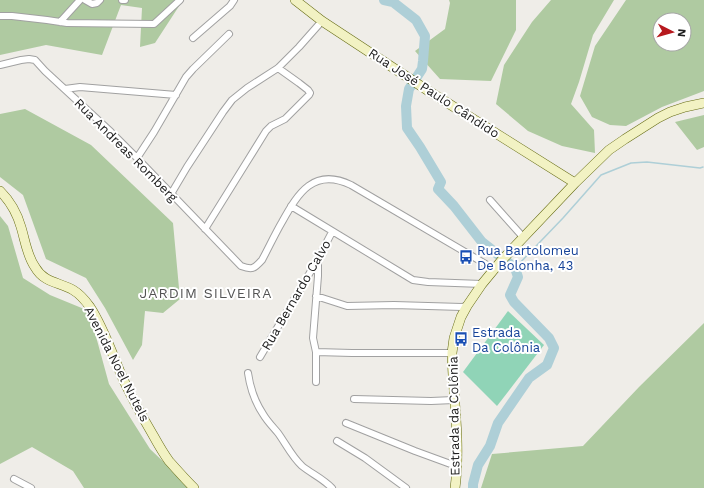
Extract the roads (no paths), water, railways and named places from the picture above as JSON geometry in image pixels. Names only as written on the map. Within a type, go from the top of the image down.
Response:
[{"type":"street","points":[[60,22],[80,0]]},
{"type":"street","points":[[85,0],[92,4],[97,3],[100,0]]},
{"type":"street","points":[[0,16],[12,16],[67,23],[154,24],[180,0]]},
{"type":"street","points":[[193,38],[230,6],[234,0]]},
{"type":"street","name":"Rua José Paulo Cândido","points":[[295,0],[322,21],[427,90],[574,183]]},
{"type":"street","points":[[171,194],[187,167],[232,100],[247,88],[278,68],[322,21]]},
{"type":"street","points":[[136,158],[154,132],[186,77],[229,34]]},
{"type":"street","name":"Rua Andreas Romberg","points":[[0,65],[21,60],[34,60],[111,132],[241,266],[250,268],[257,266],[262,260],[291,206]]},
{"type":"street","points":[[205,229],[266,131],[271,126],[285,120],[310,93],[278,68]]},
{"type":"street","points":[[65,89],[80,87],[176,95]]},
{"type":"street","name":"Estrada da Colônia","points":[[455,488],[457,448],[452,353],[454,338],[461,317],[467,306],[482,284],[501,261],[574,183],[609,150],[658,118],[685,107],[704,102]]},
{"type":"street","points":[[482,284],[413,280],[291,206],[302,191],[310,184],[319,180],[327,179],[343,181],[494,269]]},
{"type":"street","name":"Avenida Noel Nutels","points":[[0,191],[17,215],[29,254],[36,270],[42,277],[67,287],[84,298],[91,308],[110,346],[124,381],[146,423],[169,461],[194,488]]},
{"type":"street","points":[[490,200],[523,237]]},
{"type":"street","name":"Rua Bernardo Calvo","points":[[260,357],[318,259],[332,232]]},
{"type":"street","points":[[316,382],[316,352],[313,338],[318,259]]},
{"type":"street","points":[[316,296],[347,306],[467,306]]},
{"type":"street","points":[[316,352],[452,353]]},
{"type":"street","points":[[248,373],[258,406],[288,449],[301,465],[322,479],[332,488]]},
{"type":"street","points":[[354,399],[431,401],[454,400]]},
{"type":"street","points":[[346,422],[415,451],[456,466]]},
{"type":"street","points":[[337,441],[365,458],[406,488]]},
{"type":"street","points":[[14,479],[31,488]]},
{"type":"waterway","points":[[384,0],[393,2],[416,20],[425,36],[422,69],[409,89],[406,106],[407,128],[441,182],[438,189],[454,206],[482,242],[515,268],[518,277],[510,295],[514,302],[549,338],[554,348],[547,365],[529,378],[498,423],[490,446],[478,465],[473,488]]},
{"type":"waterway","points":[[515,268],[563,218],[601,175],[631,163],[647,162],[700,168],[703,167]]},
{"type":"place","name":"Rua Bartolomeu De Bolonha, 43","points":[[466,257]]},
{"type":"place","name":"Estrada Da Colônia","points":[[461,339]]},
{"type":"district","name":"JARDIM SILVEIRA","points":[[206,293]]}]
